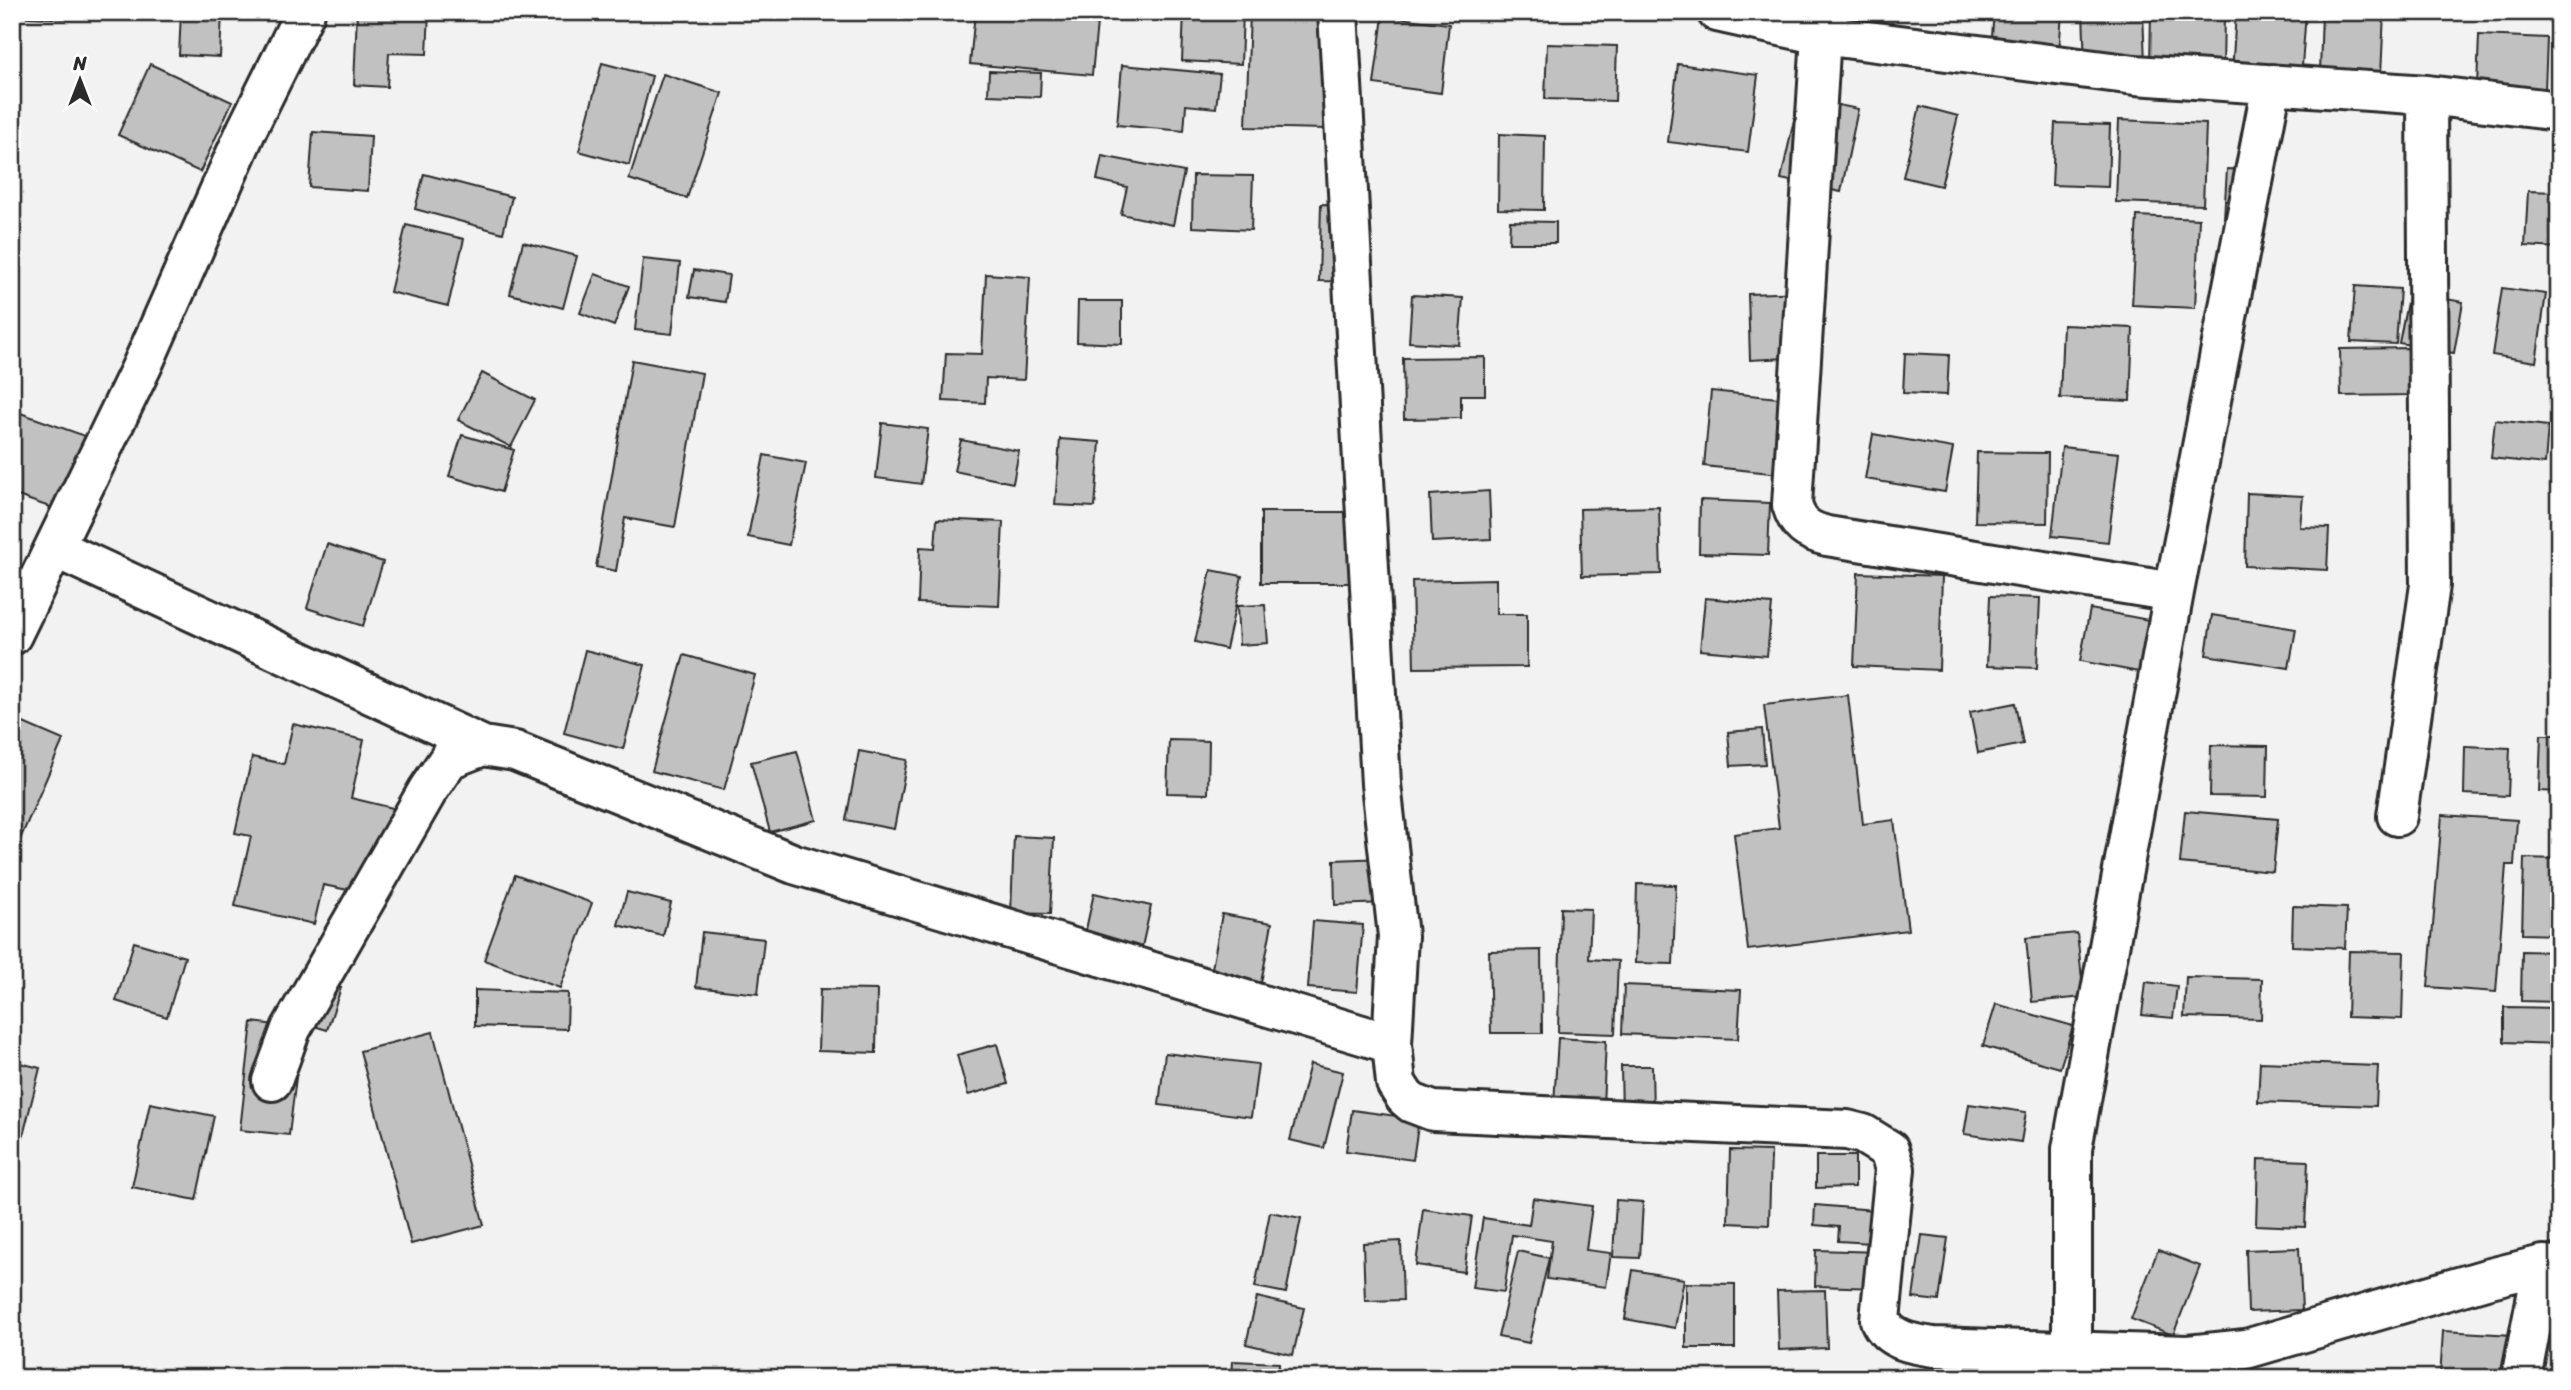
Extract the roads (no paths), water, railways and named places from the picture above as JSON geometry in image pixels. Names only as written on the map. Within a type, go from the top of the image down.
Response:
[{"type":"street","points":[[12,635],[142,366],[247,129],[305,12]]},
{"type":"street","points":[[1338,12],[1381,785],[1398,936],[1392,1044],[1396,1083],[1405,1097],[1412,1103],[1433,1111],[1847,1130],[1863,1134],[1889,1150],[1895,1169],[1880,1310],[1885,1330],[1913,1343],[1934,1347],[2188,1354],[2246,1349],[2486,1279],[2551,1266],[2521,1378]]},
{"type":"street","points":[[1717,12],[1825,23],[2135,75],[2427,95],[2559,111]]},
{"type":"street","points":[[1825,23],[1792,505],[1800,525],[1827,536],[2175,592]]},
{"type":"street","points":[[2072,1351],[2072,1149],[2272,85]]},
{"type":"street","points":[[2397,816],[2430,585],[2427,95]]},
{"type":"street","points":[[55,548],[483,746],[515,751],[794,864],[1392,1044]]},
{"type":"street","points":[[272,1081],[291,1029],[428,790],[449,759],[483,746]]}]
